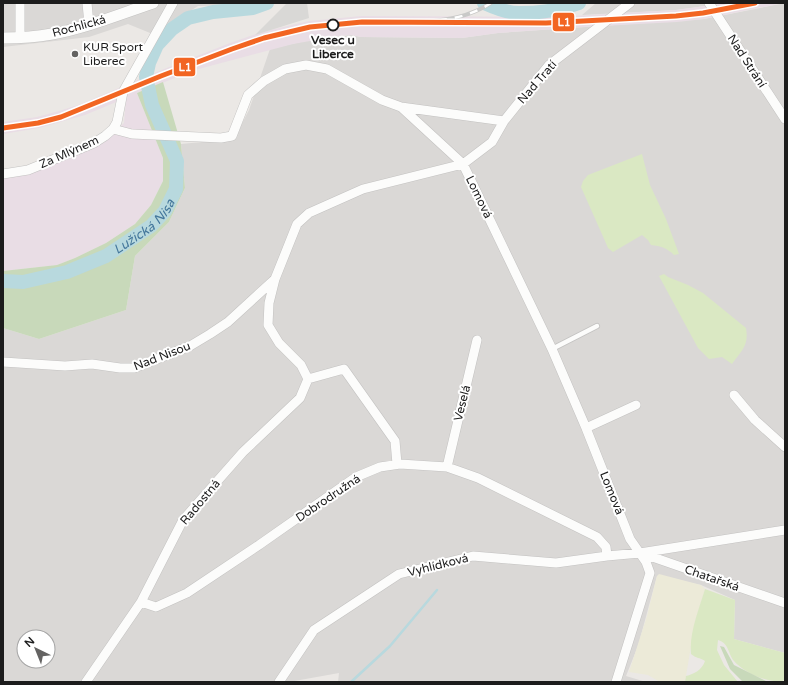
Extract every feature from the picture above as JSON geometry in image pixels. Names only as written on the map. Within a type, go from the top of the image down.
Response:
[{"type":"street","points":[[20,3],[20,38]]},
{"type":"street","points":[[87,3],[89,24]]},
{"type":"street","name":"Rochlická","points":[[3,38],[20,38],[53,34],[153,3]]},
{"type":"street","points":[[114,129],[123,92],[173,3]]},
{"type":"street","name":"Nad Tratí","points":[[463,164],[492,142],[504,121],[549,65],[630,3]]},
{"type":"street","name":"Nad Strání","points":[[709,3],[785,118]]},
{"type":"street","name":"Lomová","points":[[114,129],[132,134],[221,138],[232,136],[248,95],[264,81],[285,69],[306,65],[326,69],[382,100],[401,107],[463,164],[552,349],[586,428],[630,539],[640,553]]},
{"type":"street","points":[[401,107],[504,121]]},
{"type":"street","name":"Za Mlýnem","points":[[3,174],[28,170],[94,142],[114,129]]},
{"type":"street","name":"Nad Nisou","points":[[308,379],[302,365],[279,343],[268,325],[269,303],[275,279],[297,224],[309,213],[363,189],[463,164]]},
{"type":"street","name":"Nad Nisou","points":[[3,362],[65,366],[92,364],[120,368],[134,368],[190,346],[210,334],[228,322],[275,279]]},
{"type":"street","name":"Veselá","points":[[447,467],[477,340]]},
{"type":"street","points":[[308,379],[344,369],[395,441],[397,464]]},
{"type":"street","name":"Radostná","points":[[86,682],[141,602],[183,520],[243,452],[300,398],[308,379]]},
{"type":"street","points":[[734,396],[755,420],[785,447]]},
{"type":"street","points":[[586,428],[636,405]]},
{"type":"street","name":"Dobrodružná","points":[[141,602],[156,607],[187,593],[356,477],[380,468],[397,464],[447,467],[478,478],[597,537],[606,546],[607,556]]},
{"type":"street","name":"Vyhlídková","points":[[280,682],[314,630],[399,574],[473,556],[556,563],[640,553],[785,530]]},
{"type":"street","points":[[616,682],[650,573],[646,562],[640,553]]},
{"type":"street","name":"Chatařská","points":[[640,553],[785,603]]},
{"type":"lane","points":[[552,349],[597,326]]},
{"type":"shaded area","points":[[3,3],[244,3],[233,5],[198,6],[181,17],[160,37],[128,24],[89,37],[3,47]]},
{"type":"shaded area","points":[[287,3],[307,3],[309,18],[255,35]]},
{"type":"shaded area","points":[[596,3],[727,3],[676,10],[582,15]]},
{"type":"shaded area","points":[[727,3],[783,3],[704,19],[677,22],[498,33],[462,38],[361,37],[351,35],[338,36],[293,44],[195,70],[137,93],[163,158],[163,181],[151,205],[135,224],[106,243],[57,265],[3,271],[3,178],[23,175],[103,143],[124,123],[126,98],[85,115],[39,128],[3,134],[3,122],[37,117],[81,104],[230,43],[262,32],[309,21],[362,16],[555,17],[676,10]]},
{"type":"shaded area","points":[[785,3],[785,653],[734,639],[735,600],[701,585],[657,576],[638,646],[626,676],[646,682],[338,682],[339,673],[289,682],[3,682],[3,328],[39,339],[126,310],[135,256],[169,222],[185,188],[181,144],[234,139],[249,110],[270,49],[309,40],[351,35],[361,37],[462,38],[498,33],[704,19]]},
{"type":"shaded area","points":[[659,574],[701,585],[705,589],[695,622],[685,682],[660,682],[648,675],[629,672],[647,616],[657,576]]},
{"type":"green space","points":[[163,82],[181,144],[185,188],[169,222],[135,256],[126,310],[39,339],[3,328],[3,271],[57,265],[75,258],[106,243],[135,224],[151,205],[163,181],[163,158],[137,93]]},
{"type":"green space","points":[[642,154],[650,185],[666,219],[679,254],[674,255],[664,248],[651,245],[642,235],[613,252],[608,248],[581,187],[583,181],[588,175]]},
{"type":"green space","points":[[664,274],[703,293],[746,328],[746,344],[732,364],[722,357],[709,359],[698,348],[659,276]]},
{"type":"green space","points":[[705,589],[735,600],[734,639],[785,653],[785,680],[773,681],[758,677],[744,670],[734,661],[722,641],[718,640],[717,650],[724,665],[738,682],[685,682],[686,676],[697,671],[702,667],[705,661],[691,654],[691,646],[695,621]]},
{"type":"green space","points":[[720,646],[724,647],[734,665],[768,682],[743,682],[730,669]]},
{"type":"waterway","name":"Lužická Nisa","points":[[3,281],[23,282],[67,272],[106,256],[151,226],[165,211],[176,189],[177,161],[152,105],[146,77],[149,63],[157,45],[172,29],[188,18],[213,12],[253,8],[267,3]]},
{"type":"waterway","name":"Lužická Nisa","points":[[484,3],[512,13],[550,11],[579,3]]},
{"type":"waterway","points":[[351,682],[390,646],[437,590]]},
{"type":"railway","points":[[423,22],[466,15],[491,3]]},
{"type":"transit line","name":"L1","points":[[3,128],[38,123],[61,117],[232,49],[264,38],[310,27],[362,22],[546,23],[676,16],[703,13],[755,3]]},
{"type":"place","name":"Vesec u Liberce","points":[[333,25]]},
{"type":"place","name":"KUR Sport Liberec","points":[[75,54]]}]
